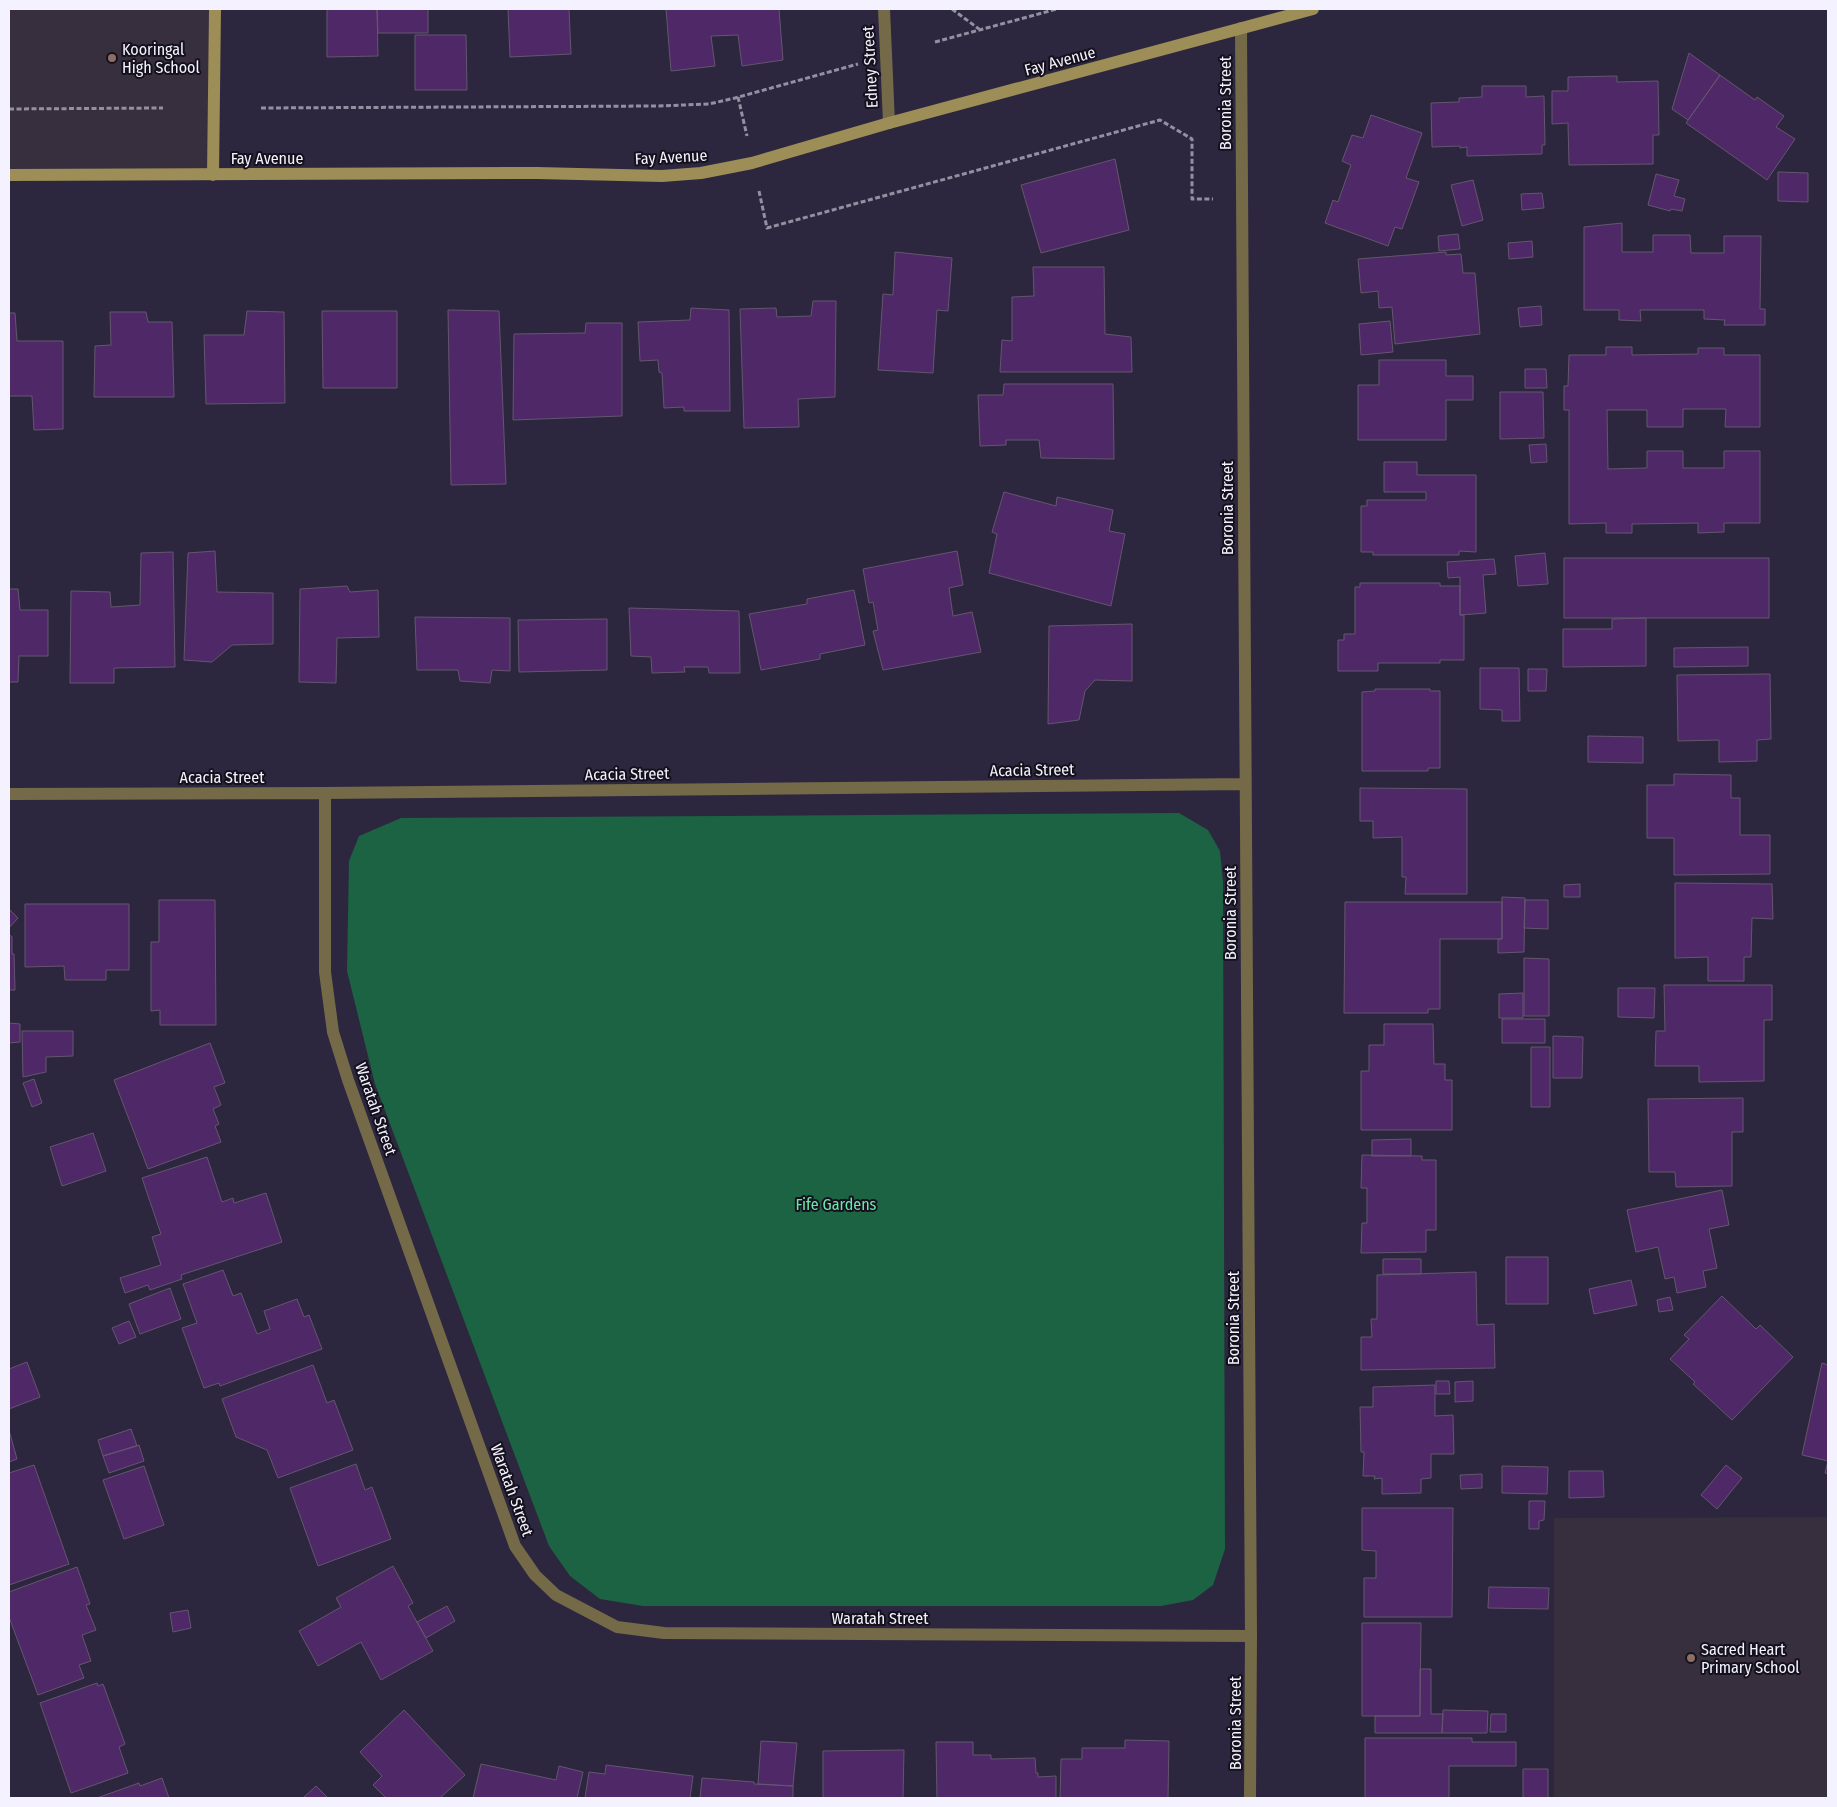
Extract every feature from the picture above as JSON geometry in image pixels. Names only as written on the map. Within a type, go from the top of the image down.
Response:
[{"type":"street","points":[[213,174],[215,9]]},
{"type":"street","name":"Edney Street","points":[[884,9],[889,124]]},
{"type":"street","name":"Fay Avenue","points":[[9,175],[537,173],[662,176],[701,173],[752,163],[1313,9]]},
{"type":"street","name":"Boronia Street","points":[[1241,28],[1251,1636],[1250,1798]]},
{"type":"street","name":"Acacia Street","points":[[9,794],[325,793],[1245,784]]},
{"type":"street","name":"Waratah Street","points":[[325,793],[325,972],[333,1032],[351,1090],[515,1546],[535,1575],[556,1595],[617,1627],[664,1633],[1251,1636]]},
{"type":"path","points":[[952,9],[979,29]]},
{"type":"path","points":[[935,42],[1057,9]]},
{"type":"path","points":[[261,108],[658,106],[709,104],[858,64]]},
{"type":"path","points":[[738,97],[767,228],[1160,120],[1192,139],[1192,199],[1242,199]]},
{"type":"path","points":[[9,109],[163,108]]},
{"type":"shaded area","name":"Kooringal High School","points":[[9,9],[215,9],[213,175],[9,175]]},
{"type":"shaded area","name":"Sacred Heart Primary School","points":[[1828,1517],[1828,1798],[1554,1798],[1554,1518]]},
{"type":"green space","name":"Fife Gardens","points":[[1179,813],[1208,830],[1220,851],[1223,882],[1225,1549],[1213,1585],[1193,1600],[1161,1606],[643,1606],[600,1599],[570,1576],[549,1546],[375,1084],[347,971],[349,861],[359,836],[401,818]]},
{"type":"building","points":[[327,9],[377,9],[378,56],[327,57]]},
{"type":"building","points":[[377,9],[428,9],[428,33],[378,33]]},
{"type":"building","points":[[508,9],[569,9],[571,54],[510,57]]},
{"type":"building","points":[[666,9],[779,9],[783,60],[742,66],[738,35],[711,36],[715,66],[671,71]]},
{"type":"building","points":[[415,35],[466,35],[467,90],[415,90]]},
{"type":"building","points":[[1689,53],[1720,75],[1688,120],[1672,109]]},
{"type":"building","points":[[1720,75],[1755,100],[1757,97],[1784,116],[1776,127],[1795,139],[1767,180],[1686,123]]},
{"type":"building","points":[[1617,76],[1617,82],[1658,81],[1659,135],[1653,135],[1653,164],[1569,165],[1568,123],[1552,124],[1552,91],[1568,91],[1568,77]]},
{"type":"building","points":[[1482,86],[1526,86],[1526,97],[1544,96],[1545,145],[1542,145],[1542,154],[1467,156],[1467,147],[1432,147],[1431,103],[1459,102],[1459,98],[1482,97]]},
{"type":"building","points":[[1371,115],[1422,133],[1406,178],[1419,182],[1402,229],[1395,227],[1388,246],[1325,223],[1333,200],[1338,202],[1351,165],[1342,161],[1352,135],[1363,138]]},
{"type":"building","points":[[1115,159],[1129,230],[1041,253],[1021,185]]},
{"type":"building","points":[[1778,172],[1808,173],[1808,202],[1778,201]]},
{"type":"building","points":[[1656,174],[1679,180],[1674,196],[1685,199],[1682,211],[1671,209],[1670,211],[1648,205]]},
{"type":"building","points":[[1473,180],[1483,220],[1462,226],[1451,185]]},
{"type":"building","points":[[1542,193],[1544,208],[1522,210],[1521,194]]},
{"type":"building","points":[[1622,223],[1622,252],[1653,252],[1653,235],[1690,235],[1691,253],[1724,253],[1724,236],[1761,236],[1760,309],[1765,309],[1765,325],[1724,325],[1725,320],[1704,319],[1704,310],[1640,310],[1641,321],[1619,320],[1619,310],[1584,310],[1584,227]]},
{"type":"building","points":[[1458,234],[1460,249],[1439,251],[1438,236]]},
{"type":"building","points":[[1532,241],[1533,257],[1509,259],[1508,243]]},
{"type":"building","points":[[895,252],[952,258],[948,311],[937,310],[933,373],[878,370],[883,294],[893,295]]},
{"type":"building","points":[[1446,252],[1446,255],[1461,254],[1463,273],[1475,273],[1480,334],[1395,344],[1392,307],[1379,308],[1378,291],[1361,293],[1358,259]]},
{"type":"building","points":[[1033,267],[1104,267],[1105,334],[1131,337],[1132,372],[1000,372],[1002,340],[1012,341],[1012,297],[1034,296]]},
{"type":"building","points":[[813,301],[836,301],[835,397],[798,399],[799,427],[744,428],[740,309],[776,308],[777,317],[811,316]]},
{"type":"building","points":[[1541,306],[1542,325],[1520,327],[1518,308]]},
{"type":"building","points":[[691,308],[729,310],[730,411],[684,411],[684,407],[664,408],[662,373],[659,372],[658,360],[640,361],[638,322],[690,320]]},
{"type":"building","points":[[448,310],[499,311],[506,484],[451,485]]},
{"type":"building","points":[[247,311],[284,312],[285,403],[206,404],[204,335],[244,335]]},
{"type":"building","points":[[322,311],[397,311],[397,388],[323,388]]},
{"type":"building","points":[[110,312],[146,312],[148,322],[172,322],[174,397],[94,397],[95,346],[111,345]]},
{"type":"building","points":[[9,313],[15,313],[17,341],[63,341],[63,429],[34,430],[32,396],[9,396]]},
{"type":"building","points":[[1390,321],[1393,352],[1361,355],[1359,324]]},
{"type":"building","points":[[586,323],[622,323],[622,416],[513,420],[514,334],[585,333]]},
{"type":"building","points":[[1606,347],[1632,347],[1632,355],[1698,354],[1698,348],[1724,348],[1724,355],[1760,355],[1760,427],[1725,427],[1726,409],[1683,409],[1683,427],[1647,427],[1647,410],[1607,410],[1608,469],[1647,468],[1647,451],[1683,451],[1683,468],[1724,468],[1724,451],[1760,451],[1760,523],[1724,523],[1724,532],[1698,533],[1698,523],[1632,524],[1632,533],[1606,533],[1606,523],[1569,524],[1569,410],[1564,410],[1564,386],[1568,386],[1569,355],[1606,355]]},
{"type":"building","points":[[1379,360],[1446,360],[1446,376],[1473,376],[1473,400],[1446,400],[1446,440],[1358,440],[1358,385],[1379,385]]},
{"type":"building","points":[[1525,369],[1546,369],[1547,388],[1525,388]]},
{"type":"building","points":[[1004,384],[1113,384],[1114,459],[1041,458],[1039,440],[1006,440],[1006,445],[980,446],[978,395],[1003,395]]},
{"type":"building","points":[[1500,392],[1543,392],[1544,438],[1500,439]]},
{"type":"building","points":[[1546,444],[1547,462],[1531,463],[1529,445]]},
{"type":"building","points":[[1384,462],[1417,462],[1417,475],[1476,475],[1476,552],[1459,551],[1459,555],[1373,555],[1373,552],[1361,552],[1361,506],[1367,506],[1367,500],[1426,500],[1426,492],[1384,492]]},
{"type":"building","points":[[1004,492],[1056,506],[1057,497],[1113,510],[1109,531],[1125,534],[1111,606],[989,573],[997,534],[992,532]]},
{"type":"building","points":[[215,551],[217,592],[273,593],[273,644],[232,645],[212,662],[184,660],[188,553]]},
{"type":"building","points":[[957,551],[963,585],[949,588],[953,616],[972,612],[981,652],[883,670],[873,631],[878,630],[873,602],[869,603],[863,569]]},
{"type":"building","points":[[173,552],[175,667],[114,668],[114,683],[70,683],[71,591],[110,592],[111,607],[140,605],[141,553]]},
{"type":"building","points":[[1545,553],[1548,584],[1518,586],[1515,556]]},
{"type":"building","points":[[1564,558],[1769,558],[1769,618],[1564,618]]},
{"type":"building","points":[[1494,559],[1496,574],[1483,575],[1486,613],[1460,615],[1460,577],[1448,578],[1447,562]]},
{"type":"building","points":[[1360,583],[1440,583],[1440,586],[1460,586],[1460,615],[1464,615],[1464,660],[1440,660],[1440,663],[1378,663],[1378,671],[1338,671],[1338,640],[1344,640],[1344,634],[1355,634],[1355,587],[1360,587]]},
{"type":"building","points":[[347,586],[350,592],[378,590],[379,637],[337,638],[336,683],[299,682],[300,589]]},
{"type":"building","points":[[9,589],[18,589],[20,610],[48,610],[48,656],[19,656],[18,682],[9,682]]},
{"type":"building","points":[[854,590],[865,645],[820,654],[820,659],[761,670],[749,614],[807,604],[807,599]]},
{"type":"building","points":[[629,608],[739,611],[740,673],[709,673],[708,667],[684,667],[685,672],[652,673],[651,657],[631,656]]},
{"type":"building","points":[[415,617],[510,618],[510,671],[492,670],[490,683],[460,681],[458,670],[417,670]]},
{"type":"building","points":[[1646,618],[1646,666],[1563,667],[1563,629],[1612,629],[1612,619]]},
{"type":"building","points":[[607,619],[607,670],[519,672],[518,620]]},
{"type":"building","points":[[1132,624],[1132,681],[1095,680],[1085,691],[1079,720],[1048,724],[1049,626]]},
{"type":"building","points":[[1748,647],[1748,666],[1674,667],[1674,648]]},
{"type":"building","points":[[1480,668],[1519,668],[1520,721],[1502,721],[1502,710],[1480,709]]},
{"type":"building","points":[[1528,669],[1547,669],[1546,691],[1528,691]]},
{"type":"building","points":[[1770,674],[1771,739],[1757,740],[1757,761],[1719,762],[1719,740],[1678,741],[1677,675]]},
{"type":"building","points":[[1375,689],[1430,689],[1430,691],[1440,691],[1440,768],[1428,768],[1428,771],[1362,771],[1362,692],[1375,691]]},
{"type":"building","points":[[1588,736],[1643,737],[1643,763],[1588,762]]},
{"type":"building","points":[[1674,774],[1731,775],[1731,798],[1740,798],[1740,835],[1770,835],[1770,874],[1674,875],[1674,838],[1647,838],[1647,785],[1674,785]]},
{"type":"building","points":[[1360,788],[1467,789],[1467,894],[1405,894],[1406,877],[1402,877],[1402,837],[1373,838],[1373,821],[1360,821]]},
{"type":"building","points":[[1675,883],[1772,884],[1773,919],[1752,918],[1751,957],[1744,957],[1744,981],[1708,981],[1708,957],[1675,958]]},
{"type":"building","points":[[1580,884],[1580,897],[1564,897],[1564,885]]},
{"type":"building","points":[[1502,897],[1525,898],[1524,952],[1498,953],[1498,939],[1502,939]]},
{"type":"building","points":[[159,900],[215,900],[216,1025],[160,1025],[160,1010],[151,1011],[151,942],[159,942]]},
{"type":"building","points":[[1525,900],[1548,900],[1548,929],[1524,928]]},
{"type":"building","points":[[1345,902],[1502,902],[1502,939],[1440,939],[1440,1009],[1428,1009],[1428,1013],[1344,1013]]},
{"type":"building","points":[[25,904],[129,904],[129,970],[106,970],[106,980],[65,980],[64,966],[25,967]]},
{"type":"building","points":[[9,909],[18,918],[9,928]]},
{"type":"building","points":[[9,934],[12,937],[12,954],[14,954],[15,990],[9,990]]},
{"type":"building","points":[[1524,958],[1549,959],[1549,1016],[1524,1016]]},
{"type":"building","points":[[1664,985],[1772,985],[1772,1020],[1764,1020],[1764,1081],[1699,1082],[1699,1066],[1655,1066],[1656,1031],[1665,1031]]},
{"type":"building","points":[[1618,988],[1655,988],[1654,1018],[1618,1017]]},
{"type":"building","points":[[1523,993],[1523,1018],[1499,1018],[1499,994]]},
{"type":"building","points":[[1502,1019],[1545,1019],[1545,1043],[1502,1043]]},
{"type":"building","points":[[9,1023],[20,1024],[20,1042],[9,1043]]},
{"type":"building","points":[[1384,1024],[1433,1024],[1434,1064],[1445,1064],[1445,1080],[1452,1080],[1452,1130],[1361,1130],[1361,1071],[1369,1071],[1369,1045],[1384,1045]]},
{"type":"building","points":[[22,1031],[73,1031],[73,1056],[46,1057],[46,1072],[23,1077]]},
{"type":"building","points":[[1553,1036],[1583,1037],[1582,1078],[1553,1078]]},
{"type":"building","points":[[210,1043],[225,1083],[214,1087],[221,1105],[213,1109],[219,1124],[215,1126],[221,1142],[148,1169],[114,1080]]},
{"type":"building","points":[[1531,1047],[1550,1047],[1550,1107],[1531,1107]]},
{"type":"building","points":[[34,1079],[42,1103],[32,1107],[23,1083]]},
{"type":"building","points":[[1743,1098],[1743,1132],[1732,1132],[1732,1186],[1676,1187],[1675,1172],[1649,1172],[1648,1099]]},
{"type":"building","points":[[93,1133],[106,1171],[62,1186],[50,1147]]},
{"type":"building","points":[[1411,1139],[1411,1156],[1372,1156],[1372,1140]]},
{"type":"building","points":[[1362,1155],[1422,1156],[1422,1160],[1436,1160],[1436,1230],[1426,1230],[1426,1252],[1361,1253],[1362,1223],[1367,1223],[1367,1188],[1361,1188]]},
{"type":"building","points":[[207,1157],[222,1202],[233,1198],[234,1203],[266,1193],[282,1242],[181,1275],[182,1279],[150,1290],[148,1285],[125,1293],[120,1278],[161,1265],[152,1237],[161,1234],[142,1178]]},
{"type":"building","points":[[1722,1190],[1729,1225],[1709,1229],[1717,1268],[1703,1271],[1706,1287],[1677,1293],[1674,1277],[1665,1279],[1658,1247],[1636,1252],[1627,1210]]},
{"type":"building","points":[[1506,1257],[1548,1257],[1548,1304],[1506,1304]]},
{"type":"building","points":[[1383,1259],[1421,1259],[1421,1274],[1383,1274]]},
{"type":"building","points":[[223,1270],[233,1296],[241,1293],[257,1334],[270,1329],[264,1311],[297,1299],[304,1317],[309,1315],[322,1349],[220,1386],[219,1383],[204,1388],[182,1328],[197,1323],[183,1284]]},
{"type":"building","points":[[1476,1272],[1477,1325],[1494,1324],[1495,1368],[1361,1370],[1361,1337],[1372,1337],[1371,1319],[1377,1319],[1377,1275]]},
{"type":"building","points":[[1631,1280],[1637,1305],[1594,1314],[1589,1289]]},
{"type":"building","points":[[170,1288],[181,1319],[140,1334],[129,1304]]},
{"type":"building","points":[[1722,1296],[1756,1329],[1760,1325],[1793,1357],[1732,1420],[1693,1384],[1695,1382],[1670,1359],[1689,1339],[1684,1335]]},
{"type":"building","points":[[1670,1297],[1673,1310],[1659,1312],[1657,1300]]},
{"type":"building","points":[[129,1321],[136,1337],[119,1344],[112,1328]]},
{"type":"building","points":[[27,1362],[40,1397],[9,1409],[9,1369]]},
{"type":"building","points":[[1822,1363],[1828,1365],[1828,1461],[1802,1455]]},
{"type":"building","points":[[313,1365],[327,1403],[334,1400],[353,1450],[278,1478],[267,1450],[236,1437],[222,1399]]},
{"type":"building","points":[[1436,1381],[1449,1381],[1450,1394],[1436,1394]]},
{"type":"building","points":[[1473,1381],[1473,1401],[1455,1402],[1455,1382]]},
{"type":"building","points":[[1435,1385],[1435,1416],[1453,1415],[1454,1454],[1431,1454],[1431,1478],[1421,1479],[1421,1493],[1382,1494],[1382,1478],[1374,1479],[1375,1476],[1363,1476],[1364,1452],[1361,1452],[1360,1407],[1373,1407],[1373,1387]]},
{"type":"building","points":[[131,1429],[137,1446],[103,1456],[98,1440]]},
{"type":"building","points":[[9,1430],[17,1459],[9,1462]]},
{"type":"building","points":[[139,1445],[144,1461],[109,1473],[103,1456]]},
{"type":"building","points":[[1828,1461],[1828,1474],[1825,1473]]},
{"type":"building","points":[[356,1464],[365,1490],[372,1487],[391,1539],[318,1566],[290,1488]]},
{"type":"building","points":[[34,1465],[69,1564],[9,1585],[9,1473]]},
{"type":"building","points":[[1726,1465],[1742,1478],[1717,1509],[1701,1495]]},
{"type":"building","points":[[144,1466],[164,1525],[124,1539],[103,1480]]},
{"type":"building","points":[[1502,1466],[1548,1467],[1547,1494],[1502,1493]]},
{"type":"building","points":[[1569,1471],[1603,1471],[1604,1497],[1569,1498]]},
{"type":"building","points":[[1482,1474],[1482,1488],[1461,1489],[1460,1475]]},
{"type":"building","points":[[1529,1501],[1545,1501],[1544,1520],[1539,1521],[1539,1529],[1529,1529]]},
{"type":"building","points":[[1362,1508],[1453,1508],[1452,1617],[1364,1617],[1364,1578],[1376,1578],[1376,1551],[1362,1550]]},
{"type":"building","points":[[393,1566],[413,1603],[408,1606],[433,1651],[381,1680],[361,1642],[318,1666],[299,1631],[341,1607],[336,1598]]},
{"type":"building","points":[[77,1567],[90,1604],[86,1605],[96,1630],[82,1635],[91,1661],[79,1665],[84,1678],[38,1695],[9,1617],[9,1592]]},
{"type":"building","points":[[1489,1587],[1549,1588],[1548,1609],[1488,1608]]},
{"type":"building","points":[[447,1606],[455,1621],[426,1638],[417,1622]]},
{"type":"building","points":[[188,1610],[191,1628],[173,1632],[170,1613]]},
{"type":"building","points":[[1362,1623],[1421,1623],[1420,1716],[1362,1716]]},
{"type":"building","points":[[1420,1669],[1431,1669],[1431,1714],[1443,1714],[1442,1733],[1375,1733],[1375,1716],[1420,1716]]},
{"type":"building","points":[[97,1683],[98,1686],[103,1684],[125,1744],[119,1747],[128,1773],[71,1793],[40,1703]]},
{"type":"building","points":[[404,1710],[465,1775],[440,1798],[386,1798],[373,1785],[382,1776],[360,1752]]},
{"type":"building","points":[[1443,1710],[1488,1711],[1487,1733],[1442,1733]]},
{"type":"building","points":[[1491,1714],[1506,1714],[1506,1732],[1490,1732]]},
{"type":"building","points":[[1365,1738],[1472,1738],[1472,1742],[1516,1742],[1516,1766],[1449,1766],[1449,1798],[1365,1798]]},
{"type":"building","points":[[1125,1740],[1169,1741],[1168,1798],[1060,1798],[1061,1759],[1082,1759],[1082,1748],[1125,1748]]},
{"type":"building","points":[[761,1741],[797,1743],[793,1786],[758,1784]]},
{"type":"building","points":[[936,1742],[973,1742],[973,1755],[991,1755],[991,1759],[1035,1758],[1038,1777],[1056,1776],[1056,1798],[937,1798]]},
{"type":"building","points":[[904,1750],[903,1798],[823,1798],[823,1751]]},
{"type":"building","points":[[481,1764],[556,1780],[559,1766],[583,1772],[577,1798],[473,1798]]},
{"type":"building","points":[[606,1765],[693,1776],[690,1798],[585,1798],[589,1772],[605,1774]]},
{"type":"building","points":[[1523,1769],[1548,1769],[1548,1798],[1523,1798]]},
{"type":"building","points":[[162,1778],[169,1798],[97,1798],[139,1783],[140,1786]]},
{"type":"building","points":[[702,1778],[793,1786],[793,1798],[700,1798]]},
{"type":"building","points":[[316,1786],[328,1798],[303,1798]]},
{"type":"place","name":"Kooringal High School","points":[[112,58]]},
{"type":"place","name":"Sacred Heart Primary School","points":[[1691,1658]]}]
